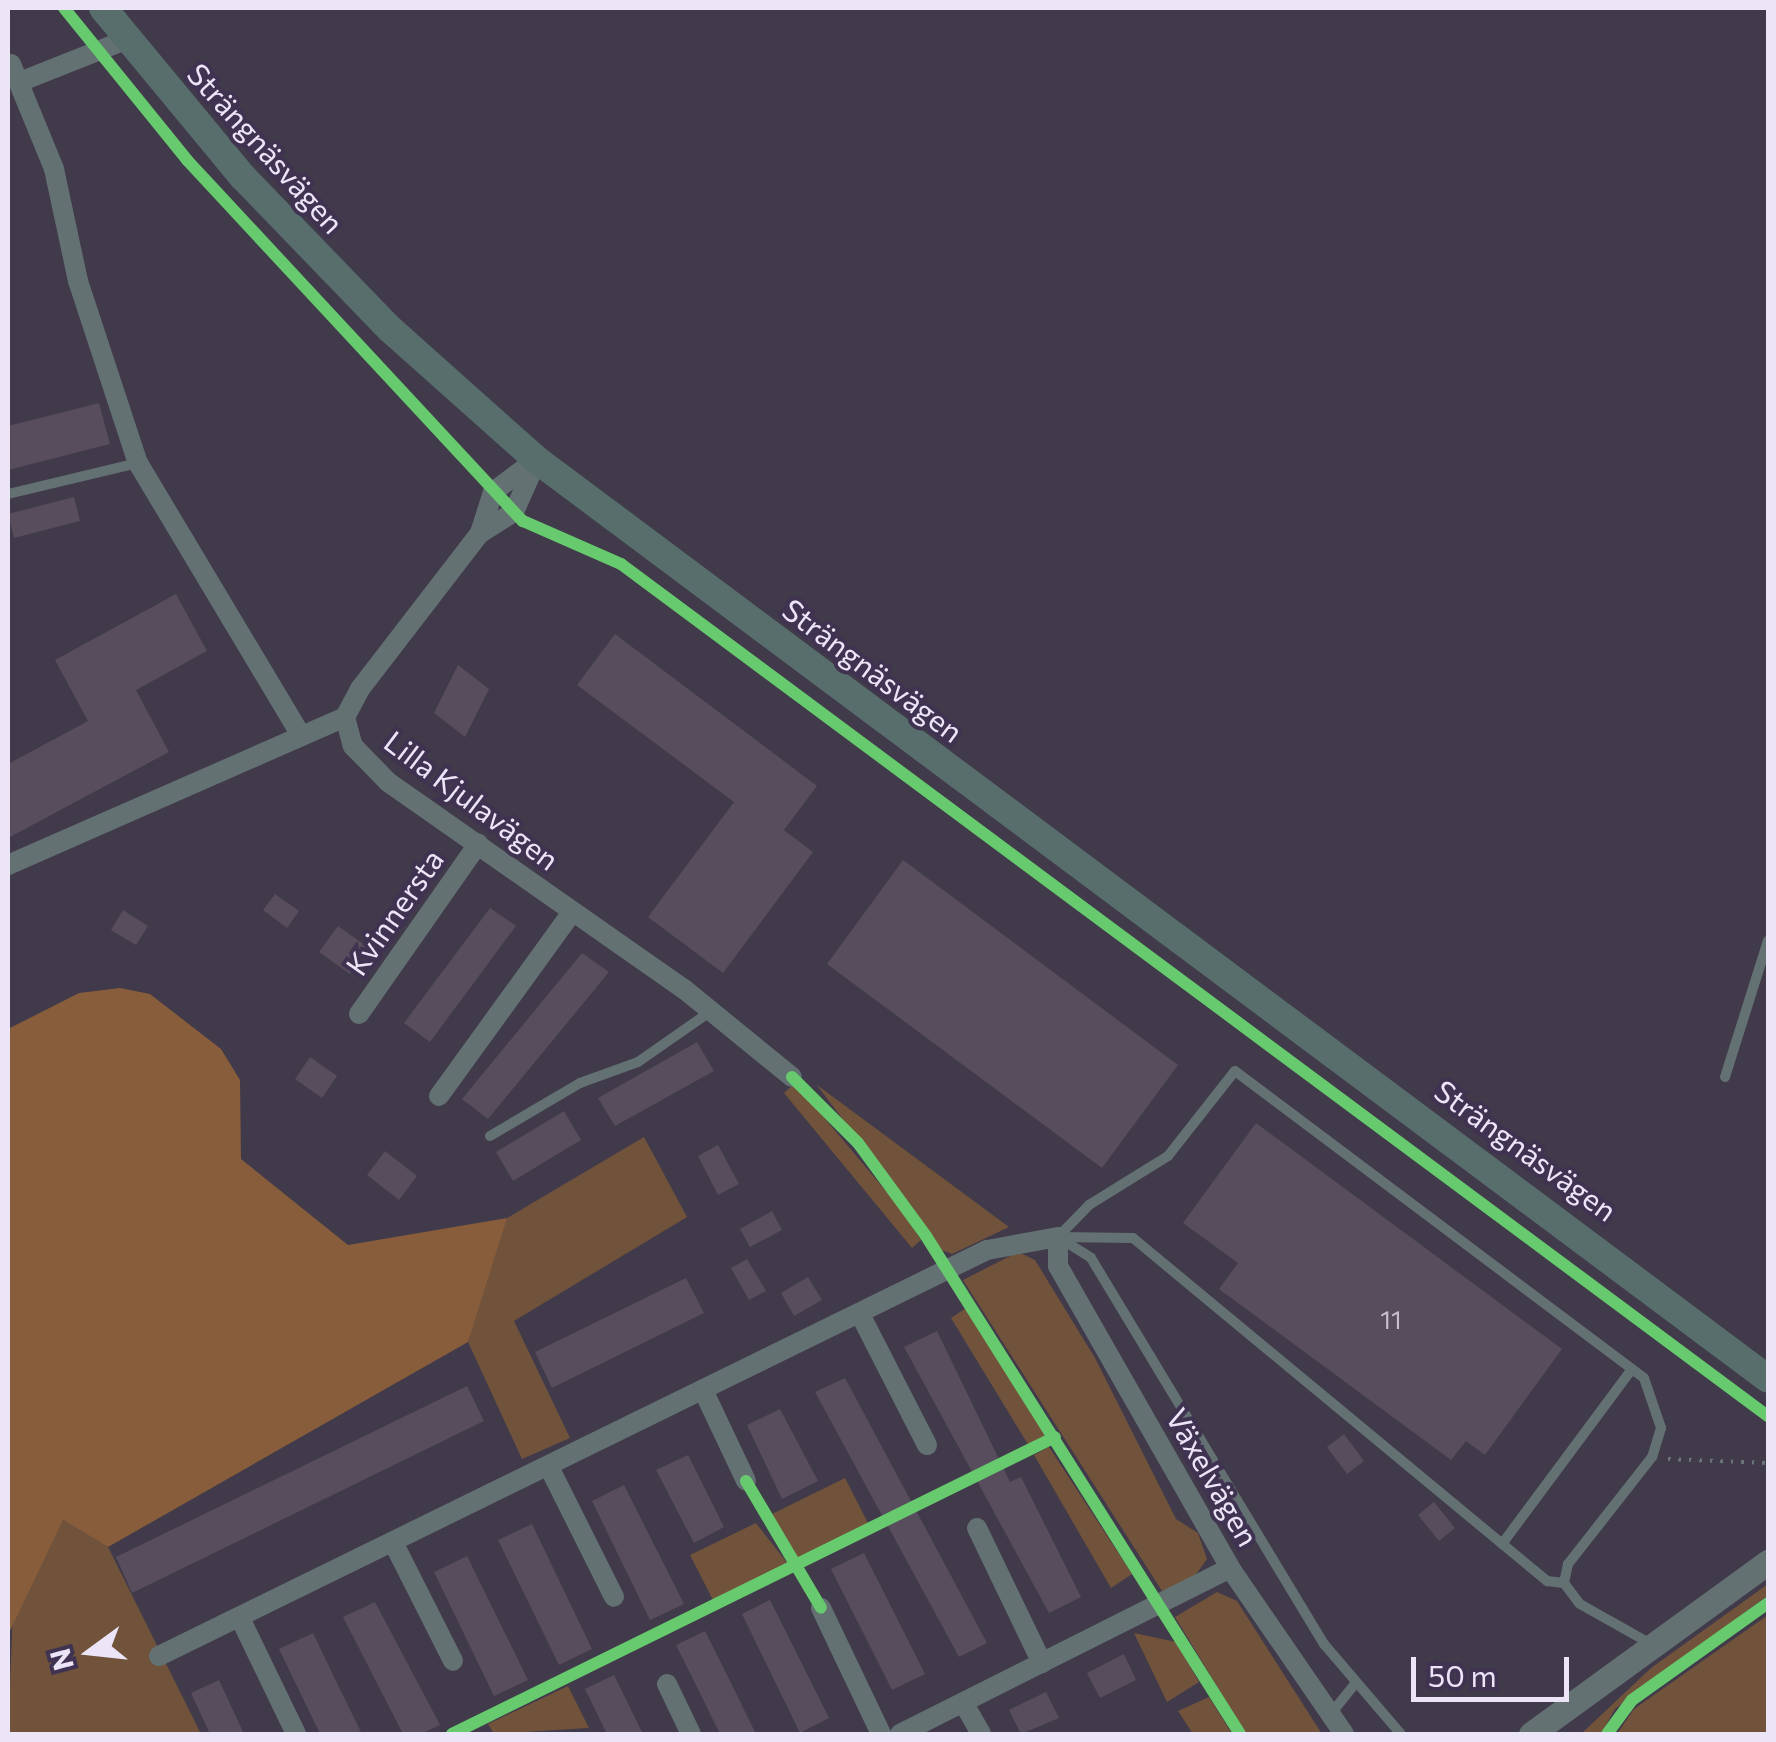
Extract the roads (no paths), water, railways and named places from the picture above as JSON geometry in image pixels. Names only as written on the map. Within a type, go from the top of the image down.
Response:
[{"type":"main road","name":"Strängnäsvägen","points":[[103,8],[390,329],[537,460],[1678,1303],[1768,1379]]},
{"type":"main road","name":"Strängnäsvägen","points":[[1678,1303],[1768,1355]]},
{"type":"street","points":[[128,39],[13,68],[138,463],[299,732]]},
{"type":"street","points":[[8,865],[299,732],[345,716],[480,533],[492,492],[537,460]]},
{"type":"street","name":"Lilla Kjulavägen","points":[[345,716],[370,766],[712,1011],[792,1077]]},
{"type":"street","name":"Kvinnersta","points":[[359,1014],[478,844]]},
{"type":"street","name":"Lilla Kjulavägen","points":[[439,1096],[572,912]]},
{"type":"street","points":[[159,1656],[242,1620],[393,1542],[1013,1239],[1058,1237]]},
{"type":"street","name":"Växelvägen","points":[[1058,1237],[1058,1266],[1230,1568],[1328,1717],[1344,1734]]},
{"type":"street","points":[[860,1316],[928,1446]]},
{"type":"street","points":[[704,1392],[746,1481]]},
{"type":"street","points":[[549,1468],[614,1597]]},
{"type":"street","points":[[977,1528],[1042,1663]]},
{"type":"street","points":[[393,1542],[452,1661]]},
{"type":"street","points":[[1541,1732],[1651,1644],[1768,1562]]},
{"type":"street","points":[[900,1734],[1230,1568]]},
{"type":"street","points":[[821,1608],[881,1734]]},
{"type":"street","points":[[242,1620],[296,1734]]},
{"type":"street","points":[[667,1684],[691,1734]]},
{"type":"street","points":[[964,1704],[981,1734]]},
{"type":"lane","points":[[8,494],[138,463]]},
{"type":"lane","points":[[1725,1077],[1768,941]]},
{"type":"lane","points":[[490,1136],[580,1083],[638,1062],[712,1011]]},
{"type":"lane","points":[[1058,1237],[1089,1205],[1168,1156],[1235,1071],[1632,1369],[1658,1402],[1652,1457],[1568,1564],[1564,1583]]},
{"type":"lane","points":[[1058,1237],[1133,1238],[1547,1580],[1564,1583],[1580,1604],[1651,1644]]},
{"type":"lane","points":[[1058,1237],[1091,1258],[1354,1685],[1401,1734]]},
{"type":"lane","points":[[1502,1544],[1632,1369]]},
{"type":"lane","points":[[1328,1717],[1354,1685]]}]
